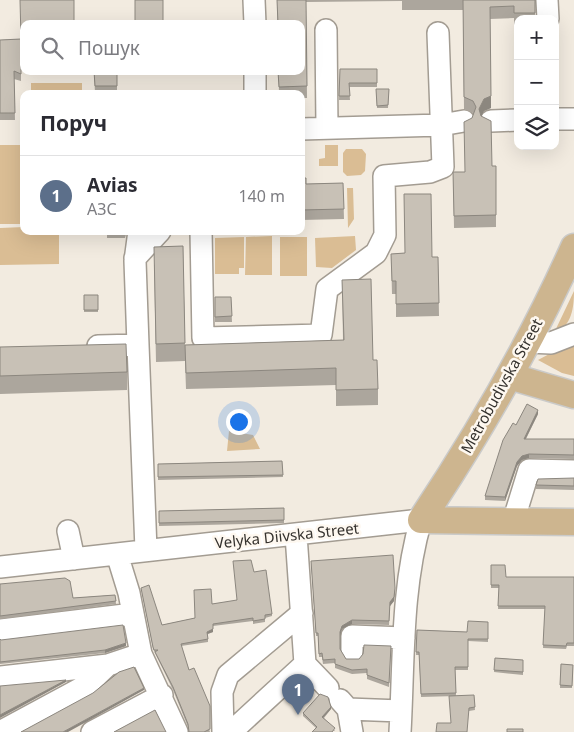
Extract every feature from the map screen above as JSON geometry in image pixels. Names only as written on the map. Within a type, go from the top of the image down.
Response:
[{"type":"main road","name":"Metrobudivska Street","points":[[420,520],[448,480],[509,376],[528,342],[574,247]]},
{"type":"main road","points":[[509,376],[574,395]]},
{"type":"main road","name":"Velyka Diivska Street","points":[[420,520],[574,522]]},
{"type":"street","points":[[254,0],[255,20]]},
{"type":"street","points":[[547,0],[548,15]]},
{"type":"street","points":[[326,30],[327,128]]},
{"type":"street","points":[[201,235],[203,338],[321,335],[327,289],[376,253],[384,236],[384,176],[430,172],[443,167],[438,33]]},
{"type":"street","points":[[255,75],[255,90]]},
{"type":"street","points":[[559,119],[574,119]]},
{"type":"street","points":[[491,121],[514,120]]},
{"type":"street","points":[[305,129],[441,125],[464,122]]},
{"type":"street","points":[[139,235],[136,258],[138,345],[150,485],[146,550]]},
{"type":"street","points":[[136,258],[156,235]]},
{"type":"street","points":[[528,342],[551,343],[574,334]]},
{"type":"street","points":[[79,346],[138,345]]},
{"type":"street","points":[[513,522],[529,470],[574,471]]},
{"type":"street","points":[[339,699],[401,722],[404,638],[412,548],[420,520]]},
{"type":"street","name":"Velyka Diivska Street","points":[[0,566],[420,520]]},
{"type":"street","points":[[68,531],[74,559]]},
{"type":"street","points":[[296,535],[305,664],[339,699],[352,732]]},
{"type":"street","points":[[117,554],[133,614],[141,654],[162,695],[177,732]]},
{"type":"street","points":[[223,732],[222,692],[228,675],[302,613]]},
{"type":"street","points":[[0,630],[133,614]]},
{"type":"street","points":[[352,652],[352,636],[404,638]]},
{"type":"street","points":[[0,677],[108,665],[141,654]]},
{"type":"street","points":[[231,732],[305,664]]},
{"type":"street","points":[[0,732],[87,685],[108,665]]},
{"type":"street","points":[[92,732],[162,695]]},
{"type":"shaded area","points":[[31,83],[82,83],[82,90],[31,90]]},
{"type":"shaded area","points":[[0,145],[20,145],[20,224],[0,224]]},
{"type":"shaded area","points":[[325,145],[338,145],[338,166],[319,166],[319,159],[325,158]]},
{"type":"shaded area","points":[[346,149],[362,149],[366,154],[365,171],[361,175],[347,176],[343,172],[343,153]]},
{"type":"shaded area","points":[[347,188],[353,188],[354,219],[348,228]]},
{"type":"shaded area","points":[[20,227],[20,235],[59,235],[59,264],[0,265],[0,228]]},
{"type":"shaded area","points":[[272,236],[272,275],[245,275],[246,237]]},
{"type":"shaded area","points":[[355,236],[356,250],[332,268],[316,267],[315,238]]},
{"type":"shaded area","points":[[244,237],[244,268],[239,268],[239,274],[215,274],[215,238]]},
{"type":"shaded area","points":[[280,237],[307,237],[307,276],[280,276]]},
{"type":"shaded area","points":[[574,291],[571,316],[565,326],[554,333]]},
{"type":"shaded area","points":[[568,344],[574,346],[574,376],[562,373],[538,360]]},
{"type":"shaded area","points":[[229,431],[253,435],[260,449],[227,451]]},
{"type":"building","points":[[20,0],[74,0],[74,20],[21,20]]},
{"type":"building","points":[[135,0],[163,0],[163,20],[135,20]]},
{"type":"building","points":[[277,0],[306,0],[307,86],[279,87],[278,75],[305,75],[305,20],[278,20]]},
{"type":"building","points":[[463,0],[535,0],[535,13],[514,13],[514,6],[490,7],[491,96],[484,99],[479,109],[481,116],[491,121],[492,166],[496,166],[496,215],[454,216],[453,172],[465,172],[464,122],[472,118],[476,107],[473,101],[464,97]]},
{"type":"building","points":[[20,39],[20,74],[14,71],[15,113],[0,113],[0,40]]},
{"type":"building","points":[[340,69],[377,69],[377,83],[349,83],[350,96],[339,96]]},
{"type":"building","points":[[94,75],[117,75],[117,86],[95,86]]},
{"type":"building","points":[[376,89],[389,89],[388,105],[377,106]]},
{"type":"building","points":[[305,178],[306,184],[343,183],[344,209],[305,210]]},
{"type":"building","points":[[404,194],[431,194],[432,257],[438,257],[439,303],[396,304],[396,281],[392,281],[391,254],[405,253]]},
{"type":"building","points":[[183,246],[185,343],[156,344],[154,247]]},
{"type":"building","points":[[371,279],[373,360],[377,360],[378,389],[336,390],[336,368],[186,373],[185,345],[344,340],[342,280]]},
{"type":"building","points":[[84,295],[98,295],[98,310],[84,310]]},
{"type":"building","points":[[215,297],[231,297],[232,316],[215,317]]},
{"type":"building","points":[[126,344],[127,372],[0,376],[0,347]]},
{"type":"building","points":[[527,404],[538,410],[524,439],[574,439],[574,455],[529,454],[522,456],[517,462],[505,497],[485,496],[503,440],[513,423],[516,425]]},
{"type":"building","points":[[282,461],[283,475],[158,477],[158,464]]},
{"type":"building","points":[[574,478],[574,486],[536,485],[538,479]]},
{"type":"building","points":[[284,508],[284,520],[159,523],[159,511]]},
{"type":"building","points":[[393,555],[395,588],[394,597],[390,602],[389,621],[352,620],[342,626],[340,632],[340,649],[346,659],[359,659],[363,654],[364,645],[391,646],[389,683],[367,675],[367,669],[352,670],[335,664],[335,659],[323,660],[322,653],[319,654],[311,561]]},
{"type":"building","points":[[251,560],[254,572],[266,570],[272,614],[265,615],[265,619],[253,621],[253,618],[213,624],[213,629],[207,632],[208,639],[181,644],[189,670],[194,668],[210,706],[210,729],[204,732],[189,732],[188,724],[173,687],[155,652],[158,650],[154,650],[153,647],[141,588],[149,585],[162,625],[195,618],[194,590],[211,589],[212,604],[237,600],[233,561]]},
{"type":"building","points":[[491,565],[505,565],[506,577],[574,577],[574,643],[567,643],[566,646],[543,645],[545,606],[498,606],[499,585],[491,585]]},
{"type":"building","points":[[65,578],[70,581],[73,598],[115,595],[116,601],[0,616],[0,584]]},
{"type":"building","points":[[468,621],[488,622],[488,639],[468,639],[468,667],[455,667],[456,693],[421,694],[419,652],[416,652],[417,630],[467,632]]},
{"type":"building","points":[[123,625],[126,643],[105,650],[0,662],[0,639]]},
{"type":"building","points":[[495,658],[523,660],[523,672],[494,670]]},
{"type":"building","points":[[561,664],[573,665],[572,686],[560,685]]},
{"type":"building","points":[[134,667],[144,688],[63,732],[21,732],[93,693],[119,672]]},
{"type":"building","points":[[66,680],[0,715],[0,686]]},
{"type":"building","points":[[320,694],[328,697],[331,707],[322,717],[335,728],[332,732],[312,732],[317,727],[303,713]]},
{"type":"building","points":[[474,695],[475,707],[469,708],[467,732],[436,732],[437,723],[451,723],[449,696]]},
{"type":"building","points":[[155,710],[166,732],[114,732]]},
{"type":"building","points":[[507,729],[523,729],[523,732],[507,732]]},
{"type":"place","name":"Avias","points":[[298,715]]}]
